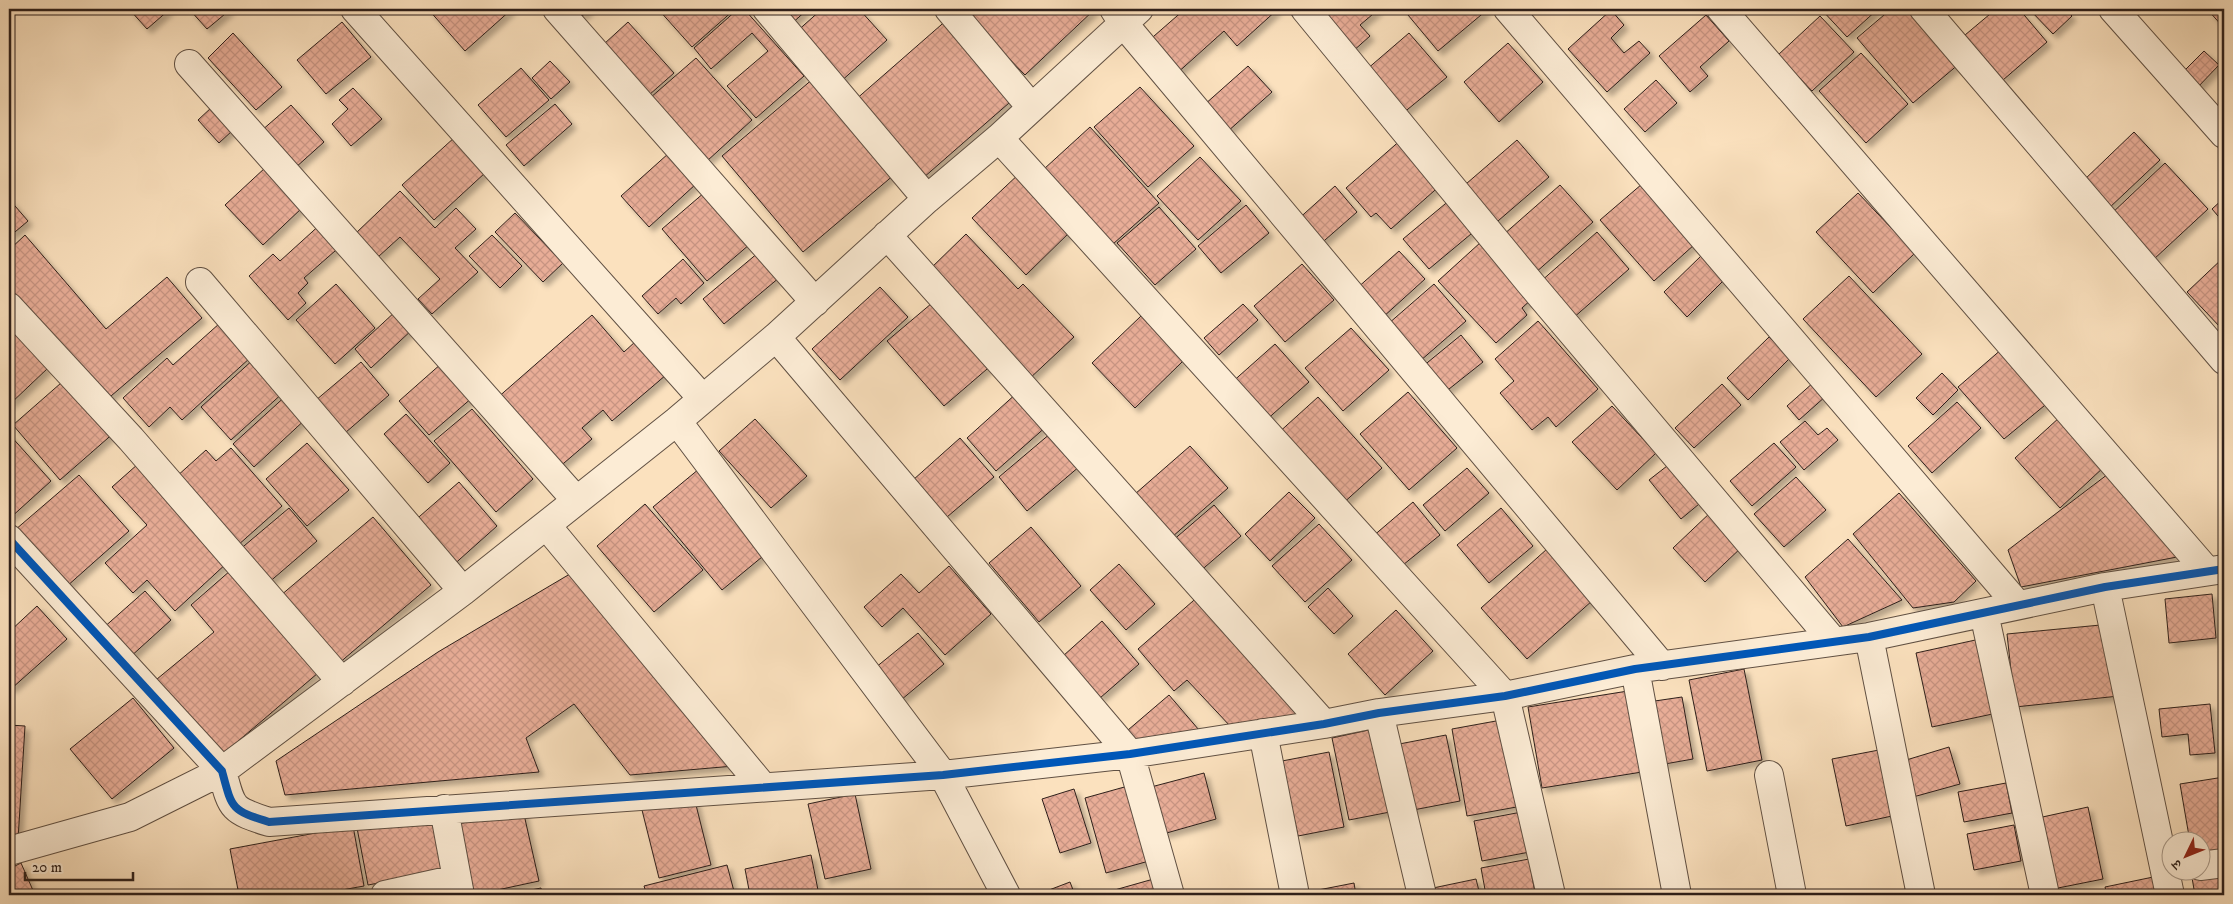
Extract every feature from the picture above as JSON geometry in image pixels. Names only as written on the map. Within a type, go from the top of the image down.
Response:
[{"type":"street","points":[[354,9],[702,398]]},
{"type":"street","points":[[557,9],[815,302]]},
{"type":"street","points":[[767,9],[927,199]]},
{"type":"street","points":[[949,9],[1030,107]]},
{"type":"street","points":[[1305,9],[1531,284],[1833,641]]},
{"type":"street","points":[[1508,9],[2017,604]]},
{"type":"street","points":[[1721,9],[2215,570]]},
{"type":"street","points":[[1924,9],[2224,360]]},
{"type":"street","points":[[2113,9],[2224,134]]},
{"type":"street","points":[[9,851],[130,817],[222,771],[342,682],[463,591],[677,421],[776,337],[927,199],[999,138],[1125,13],[1662,666]]},
{"type":"street","points":[[190,64],[576,500]]},
{"type":"street","points":[[999,138],[1505,696],[1551,895]]},
{"type":"street","points":[[887,235],[1324,724]]},
{"type":"street","points":[[200,282],[463,591]]},
{"type":"street","points":[[9,307],[131,439],[342,682]]},
{"type":"street","points":[[776,337],[1130,754],[1170,895]]},
{"type":"street","points":[[677,421],[944,775],[1006,895]]},
{"type":"street","points":[[546,525],[763,787]]},
{"type":"street","points":[[9,539],[222,771],[230,802],[246,815],[269,822],[944,775],[1130,754],[1324,724],[1379,713],[1505,696],[1635,668],[1662,666],[1869,637],[1984,613],[2017,604],[2105,587],[2215,570]]},
{"type":"street","points":[[2105,587],[2160,841]]},
{"type":"street","points":[[1984,613],[2045,895]]},
{"type":"street","points":[[1869,637],[1921,895]]},
{"type":"street","points":[[1635,668],[1678,895]]},
{"type":"street","points":[[1379,713],[1422,895]]},
{"type":"street","points":[[1263,733],[1295,895]]},
{"type":"street","points":[[1768,775],[1792,895]]},
{"type":"street","points":[[385,895],[459,887],[444,809]]},
{"type":"street","points":[[2210,865],[2224,863]]},
{"type":"building","points":[[129,9],[170,9],[147,29]]},
{"type":"building","points":[[189,9],[231,9],[207,29]]},
{"type":"building","points":[[428,9],[512,9],[465,51]]},
{"type":"building","points":[[575,9],[590,9],[582,16]]},
{"type":"building","points":[[658,9],[735,9],[692,47]]},
{"type":"building","points":[[738,9],[744,9],[804,76],[756,118],[727,86],[768,51],[752,33],[711,69],[694,48]]},
{"type":"building","points":[[775,9],[808,9],[790,25]]},
{"type":"building","points":[[822,9],[859,9],[887,40],[839,83],[795,33]]},
{"type":"building","points":[[961,9],[1095,9],[1025,75]]},
{"type":"building","points":[[1185,9],[1278,9],[1237,46],[1224,31],[1175,75],[1146,43]]},
{"type":"building","points":[[1315,9],[1379,9],[1360,25],[1370,36],[1352,52]]},
{"type":"building","points":[[1403,9],[1487,9],[1487,10],[1438,51]]},
{"type":"building","points":[[1821,9],[1878,9],[1847,37]]},
{"type":"building","points":[[1891,9],[1914,9],[1960,63],[1913,103],[1857,38]]},
{"type":"building","points":[[1996,9],[2019,9],[2047,42],[2003,80],[1965,35]]},
{"type":"building","points":[[2029,9],[2065,9],[2072,16],[2053,34]]},
{"type":"building","points":[[2207,9],[2224,9],[2224,28]]},
{"type":"building","points":[[1611,10],[1624,25],[1611,38],[1624,53],[1639,41],[1650,53],[1607,92],[1568,49]]},
{"type":"building","points":[[1706,15],[1729,41],[1700,67],[1708,76],[1690,92],[1659,56]]},
{"type":"building","points":[[1820,16],[1854,52],[1812,91],[1778,55]]},
{"type":"building","points":[[949,18],[1017,96],[923,178],[854,101]]},
{"type":"building","points":[[342,22],[371,57],[326,94],[297,60]]},
{"type":"building","points":[[628,22],[674,73],[649,95],[604,44]]},
{"type":"building","points":[[233,33],[282,87],[256,110],[208,58]]},
{"type":"building","points":[[1409,33],[1447,77],[1402,114],[1366,70]]},
{"type":"building","points":[[1508,43],[1543,82],[1499,122],[1464,82]]},
{"type":"building","points":[[2204,51],[2219,65],[2196,89],[2181,74]]},
{"type":"building","points":[[1861,53],[1908,104],[1866,143],[1819,91]]},
{"type":"building","points":[[696,58],[752,120],[707,161],[650,98]]},
{"type":"building","points":[[550,61],[570,82],[551,99],[532,78]]},
{"type":"building","points":[[1248,66],[1272,92],[1227,132],[1204,105]]},
{"type":"building","points":[[521,68],[549,100],[506,137],[478,105]]},
{"type":"building","points":[[814,78],[895,174],[803,252],[722,156]]},
{"type":"building","points":[[1656,80],[1677,103],[1645,132],[1624,109]]},
{"type":"building","points":[[1140,87],[1194,146],[1148,187],[1094,127]]},
{"type":"building","points":[[353,88],[382,119],[351,146],[332,124],[348,109],[339,100]]},
{"type":"building","points":[[555,104],[572,124],[524,166],[506,145]]},
{"type":"building","points":[[291,105],[324,142],[295,168],[261,131]]},
{"type":"building","points":[[212,107],[233,130],[219,143],[198,120]]},
{"type":"building","points":[[1090,127],[1159,203],[1113,244],[1044,169]]},
{"type":"building","points":[[2134,132],[2160,160],[2108,209],[2082,182]]},
{"type":"building","points":[[455,137],[486,172],[434,220],[402,185]]},
{"type":"building","points":[[1403,138],[1443,183],[1391,229],[1376,213],[1371,217],[1346,188]]},
{"type":"building","points":[[1517,140],[1549,177],[1491,227],[1459,190]]},
{"type":"building","points":[[669,153],[696,184],[649,227],[621,196]]},
{"type":"building","points":[[1200,157],[1241,201],[1198,240],[1157,196]]},
{"type":"building","points":[[2165,163],[2208,209],[2153,260],[2110,215]]},
{"type":"building","points":[[266,167],[303,207],[263,245],[225,205]]},
{"type":"building","points":[[1021,172],[1074,228],[1026,275],[972,218]]},
{"type":"building","points":[[1642,184],[1695,244],[1654,281],[1600,220]]},
{"type":"building","points":[[1560,185],[1593,222],[1535,273],[1503,235]]},
{"type":"building","points":[[1335,186],[1357,212],[1317,247],[1295,222]]},
{"type":"building","points":[[400,191],[435,228],[456,208],[476,229],[455,248],[478,272],[432,314],[418,299],[440,279],[400,237],[378,257],[356,233]]},
{"type":"building","points":[[705,192],[750,244],[707,281],[662,229]]},
{"type":"building","points":[[1858,193],[1915,253],[1873,293],[1816,232]]},
{"type":"building","points":[[2224,198],[2224,223],[2212,209]]},
{"type":"building","points":[[9,199],[28,221],[9,237]]},
{"type":"building","points":[[1451,199],[1477,229],[1429,269],[1403,239]]},
{"type":"building","points":[[1246,205],[1269,233],[1221,273],[1198,246]]},
{"type":"building","points":[[1159,207],[1196,249],[1155,285],[1117,243]]},
{"type":"building","points":[[515,213],[563,263],[543,282],[495,232]]},
{"type":"building","points":[[323,222],[343,244],[304,278],[308,283],[298,293],[306,303],[288,320],[249,276],[273,254],[280,261]]},
{"type":"building","points":[[1597,232],[1629,269],[1572,319],[1540,282]]},
{"type":"building","points":[[966,234],[1018,289],[1023,284],[1074,337],[1028,380],[929,270]]},
{"type":"building","points":[[25,235],[106,329],[167,277],[202,318],[104,402],[9,291],[9,250]]},
{"type":"building","points":[[492,235],[522,266],[500,288],[469,256]]},
{"type":"building","points":[[1481,242],[1533,298],[1522,308],[1527,315],[1496,343],[1438,281]]},
{"type":"building","points":[[1399,251],[1425,279],[1382,318],[1356,289]]},
{"type":"building","points":[[759,252],[780,277],[724,324],[703,299]]},
{"type":"building","points":[[1702,255],[1725,279],[1687,317],[1664,292]]},
{"type":"building","points":[[2224,257],[2224,325],[2221,328],[2187,292]]},
{"type":"building","points":[[683,259],[704,283],[681,304],[676,298],[658,314],[642,296]]},
{"type":"building","points":[[1302,264],[1334,300],[1285,342],[1254,306]]},
{"type":"building","points":[[1849,276],[1922,354],[1876,397],[1803,319]]},
{"type":"building","points":[[336,284],[375,328],[335,364],[296,320]]},
{"type":"building","points":[[1434,284],[1466,321],[1420,361],[1388,324]]},
{"type":"building","points":[[880,287],[908,317],[840,380],[812,349]]},
{"type":"building","points":[[938,298],[994,363],[944,406],[887,341]]},
{"type":"building","points":[[1243,304],[1258,320],[1219,355],[1204,338]]},
{"type":"building","points":[[397,310],[414,328],[371,368],[355,349]]},
{"type":"building","points":[[592,315],[624,352],[636,341],[666,375],[612,421],[603,410],[582,428],[592,439],[557,469],[496,399]]},
{"type":"building","points":[[1141,316],[1183,361],[1135,408],[1092,363]]},
{"type":"building","points":[[1538,321],[1598,389],[1556,427],[1548,417],[1532,430],[1500,393],[1514,381],[1495,359]]},
{"type":"building","points":[[220,323],[251,357],[182,420],[170,407],[149,427],[123,398],[167,358],[173,365]]},
{"type":"building","points":[[9,326],[48,368],[9,405]]},
{"type":"building","points":[[1351,328],[1389,370],[1343,411],[1305,368]]},
{"type":"building","points":[[1461,335],[1483,362],[1444,393],[1422,367]]},
{"type":"building","points":[[1769,337],[1790,358],[1748,400],[1727,378]]},
{"type":"building","points":[[1275,344],[1309,382],[1264,422],[1230,384]]},
{"type":"building","points":[[2003,348],[2050,401],[2004,439],[1958,387]]},
{"type":"building","points":[[255,358],[285,391],[231,440],[201,407]]},
{"type":"building","points":[[361,362],[389,395],[338,439],[309,406]]},
{"type":"building","points":[[442,363],[473,397],[429,435],[399,401]]},
{"type":"building","points":[[1942,373],[1958,390],[1933,415],[1916,398]]},
{"type":"building","points":[[69,376],[116,431],[60,480],[13,425]]},
{"type":"building","points":[[1814,382],[1826,396],[1799,420],[1787,406]]},
{"type":"building","points":[[1722,384],[1741,405],[1694,448],[1675,428]]},
{"type":"building","points":[[1018,392],[1048,425],[996,471],[967,438]]},
{"type":"building","points":[[1408,392],[1457,448],[1409,490],[1360,434]]},
{"type":"building","points":[[289,393],[309,416],[254,467],[233,444]]},
{"type":"building","points":[[1318,397],[1382,468],[1340,506],[1276,435]]},
{"type":"building","points":[[1957,402],[1981,428],[1932,473],[1908,446]]},
{"type":"building","points":[[1612,406],[1656,453],[1617,490],[1572,442]]},
{"type":"building","points":[[472,409],[533,479],[496,512],[434,441]]},
{"type":"building","points":[[406,414],[450,463],[428,483],[384,434]]},
{"type":"building","points":[[2060,417],[2105,466],[2060,508],[2015,458]]},
{"type":"building","points":[[755,419],[807,476],[771,508],[719,451]]},
{"type":"building","points":[[1805,421],[1818,435],[1827,428],[1838,440],[1804,470],[1780,442]]},
{"type":"building","points":[[1051,433],[1080,466],[1027,511],[999,477]]},
{"type":"building","points":[[9,434],[51,481],[9,519]]},
{"type":"building","points":[[960,438],[994,477],[947,517],[913,480]]},
{"type":"building","points":[[307,443],[349,490],[307,526],[266,479]]},
{"type":"building","points":[[1774,443],[1796,467],[1752,506],[1730,481]]},
{"type":"building","points":[[1190,446],[1228,488],[1172,537],[1135,494]]},
{"type":"building","points":[[231,448],[282,506],[237,546],[176,477],[206,450],[216,461]]},
{"type":"building","points":[[138,464],[228,562],[175,611],[147,580],[133,593],[105,563],[147,525],[112,487]]},
{"type":"building","points":[[1667,466],[1699,504],[1681,519],[1649,480]]},
{"type":"building","points":[[1467,468],[1489,493],[1445,531],[1423,505]]},
{"type":"building","points":[[699,469],[768,552],[722,590],[653,507]]},
{"type":"building","points":[[2112,471],[2177,557],[2021,587],[2008,550]]},
{"type":"building","points":[[79,475],[129,531],[66,587],[15,530]]},
{"type":"building","points":[[1796,477],[1826,510],[1784,547],[1754,514]]},
{"type":"building","points":[[459,482],[497,526],[450,568],[412,523]]},
{"type":"building","points":[[1289,492],[1315,518],[1270,561],[1245,534]]},
{"type":"building","points":[[1899,493],[1976,581],[1954,602],[1913,608],[1853,534]]},
{"type":"building","points":[[1413,502],[1440,535],[1398,569],[1372,537]]},
{"type":"building","points":[[645,504],[703,570],[654,612],[597,546]]},
{"type":"building","points":[[1214,505],[1241,536],[1198,573],[1171,542]]},
{"type":"building","points":[[289,508],[317,541],[267,584],[238,551]]},
{"type":"building","points":[[1501,508],[1533,546],[1489,583],[1457,545]]},
{"type":"building","points":[[1712,511],[1744,545],[1705,582],[1673,548]]},
{"type":"building","points":[[373,517],[431,585],[338,664],[280,596]]},
{"type":"building","points":[[1319,524],[1352,560],[1305,602],[1272,566]]},
{"type":"building","points":[[1031,527],[1081,586],[1039,622],[989,563]]},
{"type":"building","points":[[1848,539],[1902,600],[1843,627],[1805,577]]},
{"type":"building","points":[[1547,549],[1593,600],[1527,659],[1481,608]]},
{"type":"building","points":[[1119,564],[1155,604],[1126,630],[1090,590]]},
{"type":"building","points":[[949,566],[991,614],[945,655],[903,608],[882,627],[864,607],[901,574],[919,593]]},
{"type":"building","points":[[580,568],[734,766],[630,775],[574,704],[526,738],[539,772],[285,795],[276,761],[438,652]]},
{"type":"building","points":[[231,570],[318,673],[216,760],[151,684],[214,632],[191,605]]},
{"type":"building","points":[[1328,588],[1353,616],[1334,634],[1308,607]]},
{"type":"building","points":[[145,591],[171,620],[129,658],[102,629]]},
{"type":"building","points":[[1201,594],[1309,717],[1231,727],[1187,680],[1174,691],[1138,649]]},
{"type":"building","points":[[2212,594],[2216,638],[2169,643],[2165,599]]},
{"type":"building","points":[[37,606],[67,639],[11,689],[9,687],[9,632]]},
{"type":"building","points":[[1396,610],[1433,651],[1385,695],[1348,654]]},
{"type":"building","points":[[1102,621],[1139,664],[1100,698],[1063,656]]},
{"type":"building","points":[[2111,624],[2119,696],[2015,707],[2007,634]]},
{"type":"building","points":[[918,633],[944,664],[901,700],[875,668]]},
{"type":"building","points":[[1980,639],[1997,713],[1932,727],[1916,653]]},
{"type":"building","points":[[1744,669],[1762,760],[1707,771],[1689,680]]},
{"type":"building","points":[[1628,691],[1642,772],[1542,788],[1528,707]]},
{"type":"building","points":[[1169,695],[1199,730],[1135,748],[1128,730]]},
{"type":"building","points":[[1682,697],[1693,759],[1659,765],[1648,702]]},
{"type":"building","points":[[133,698],[174,748],[112,799],[70,749]]},
{"type":"building","points":[[2210,704],[2215,753],[2190,755],[2188,734],[2162,737],[2159,709]]},
{"type":"building","points":[[1507,719],[1522,806],[1467,816],[1452,729]]},
{"type":"building","points":[[2220,721],[2224,721],[2224,758],[2223,758]]},
{"type":"building","points":[[9,725],[25,726],[18,840],[9,839]]},
{"type":"building","points":[[1378,728],[1395,811],[1349,820],[1332,738]]},
{"type":"building","points":[[1446,735],[1460,801],[1408,811],[1394,745]]},
{"type":"building","points":[[1949,747],[1960,784],[1913,797],[1903,761]]},
{"type":"building","points":[[1879,750],[1892,816],[1846,826],[1832,759]]},
{"type":"building","points":[[1329,752],[1344,827],[1298,836],[1282,761]]},
{"type":"building","points":[[1204,773],[1216,819],[1163,834],[1151,787]]},
{"type":"building","points":[[2224,777],[2224,856],[2210,858],[2210,832],[2188,832],[2180,784]]},
{"type":"building","points":[[2006,783],[2012,813],[1964,822],[1958,792]]},
{"type":"building","points":[[1128,786],[1149,861],[1106,873],[1085,798]]},
{"type":"building","points":[[1074,789],[1091,843],[1060,853],[1042,799]]},
{"type":"building","points":[[693,793],[711,865],[659,878],[641,806]]},
{"type":"building","points":[[855,794],[871,869],[825,879],[808,804]]},
{"type":"building","points":[[2088,807],[2103,879],[2053,889],[2038,818]]},
{"type":"building","points":[[523,810],[539,881],[474,895],[458,824]]},
{"type":"building","points":[[1527,811],[1535,851],[1482,861],[1474,821]]},
{"type":"building","points":[[431,814],[442,871],[368,885],[357,828]]},
{"type":"building","points":[[2014,825],[2021,861],[1974,870],[1967,834]]},
{"type":"building","points":[[353,826],[364,886],[314,895],[239,895],[230,849]]},
{"type":"building","points":[[811,855],[819,895],[750,895],[745,869]]},
{"type":"building","points":[[1529,859],[1535,893],[1486,895],[1481,868]]},
{"type":"building","points":[[21,863],[35,895],[9,895],[9,869]]},
{"type":"building","points":[[727,865],[735,895],[647,895],[644,886]]},
{"type":"building","points":[[2224,865],[2224,895],[2195,895],[2193,882],[2210,882],[2210,868]]},
{"type":"building","points":[[2158,876],[2162,895],[2107,895],[2105,887]]},
{"type":"building","points":[[1157,878],[1161,895],[1097,895]]},
{"type":"building","points":[[1476,879],[1480,895],[1435,895],[1433,888]]},
{"type":"building","points":[[1070,882],[1075,895],[1036,895]]},
{"type":"building","points":[[1354,883],[1356,895],[1308,895],[1308,892]]},
{"type":"building","points":[[541,888],[542,895],[505,895]]},
{"type":"cycle path","points":[[9,539],[222,771],[228,793],[235,806],[240,811],[269,822],[943,775],[1130,754],[1324,724],[1379,713],[1505,696],[1635,669],[1869,637],[2105,587],[2224,569]]}]
